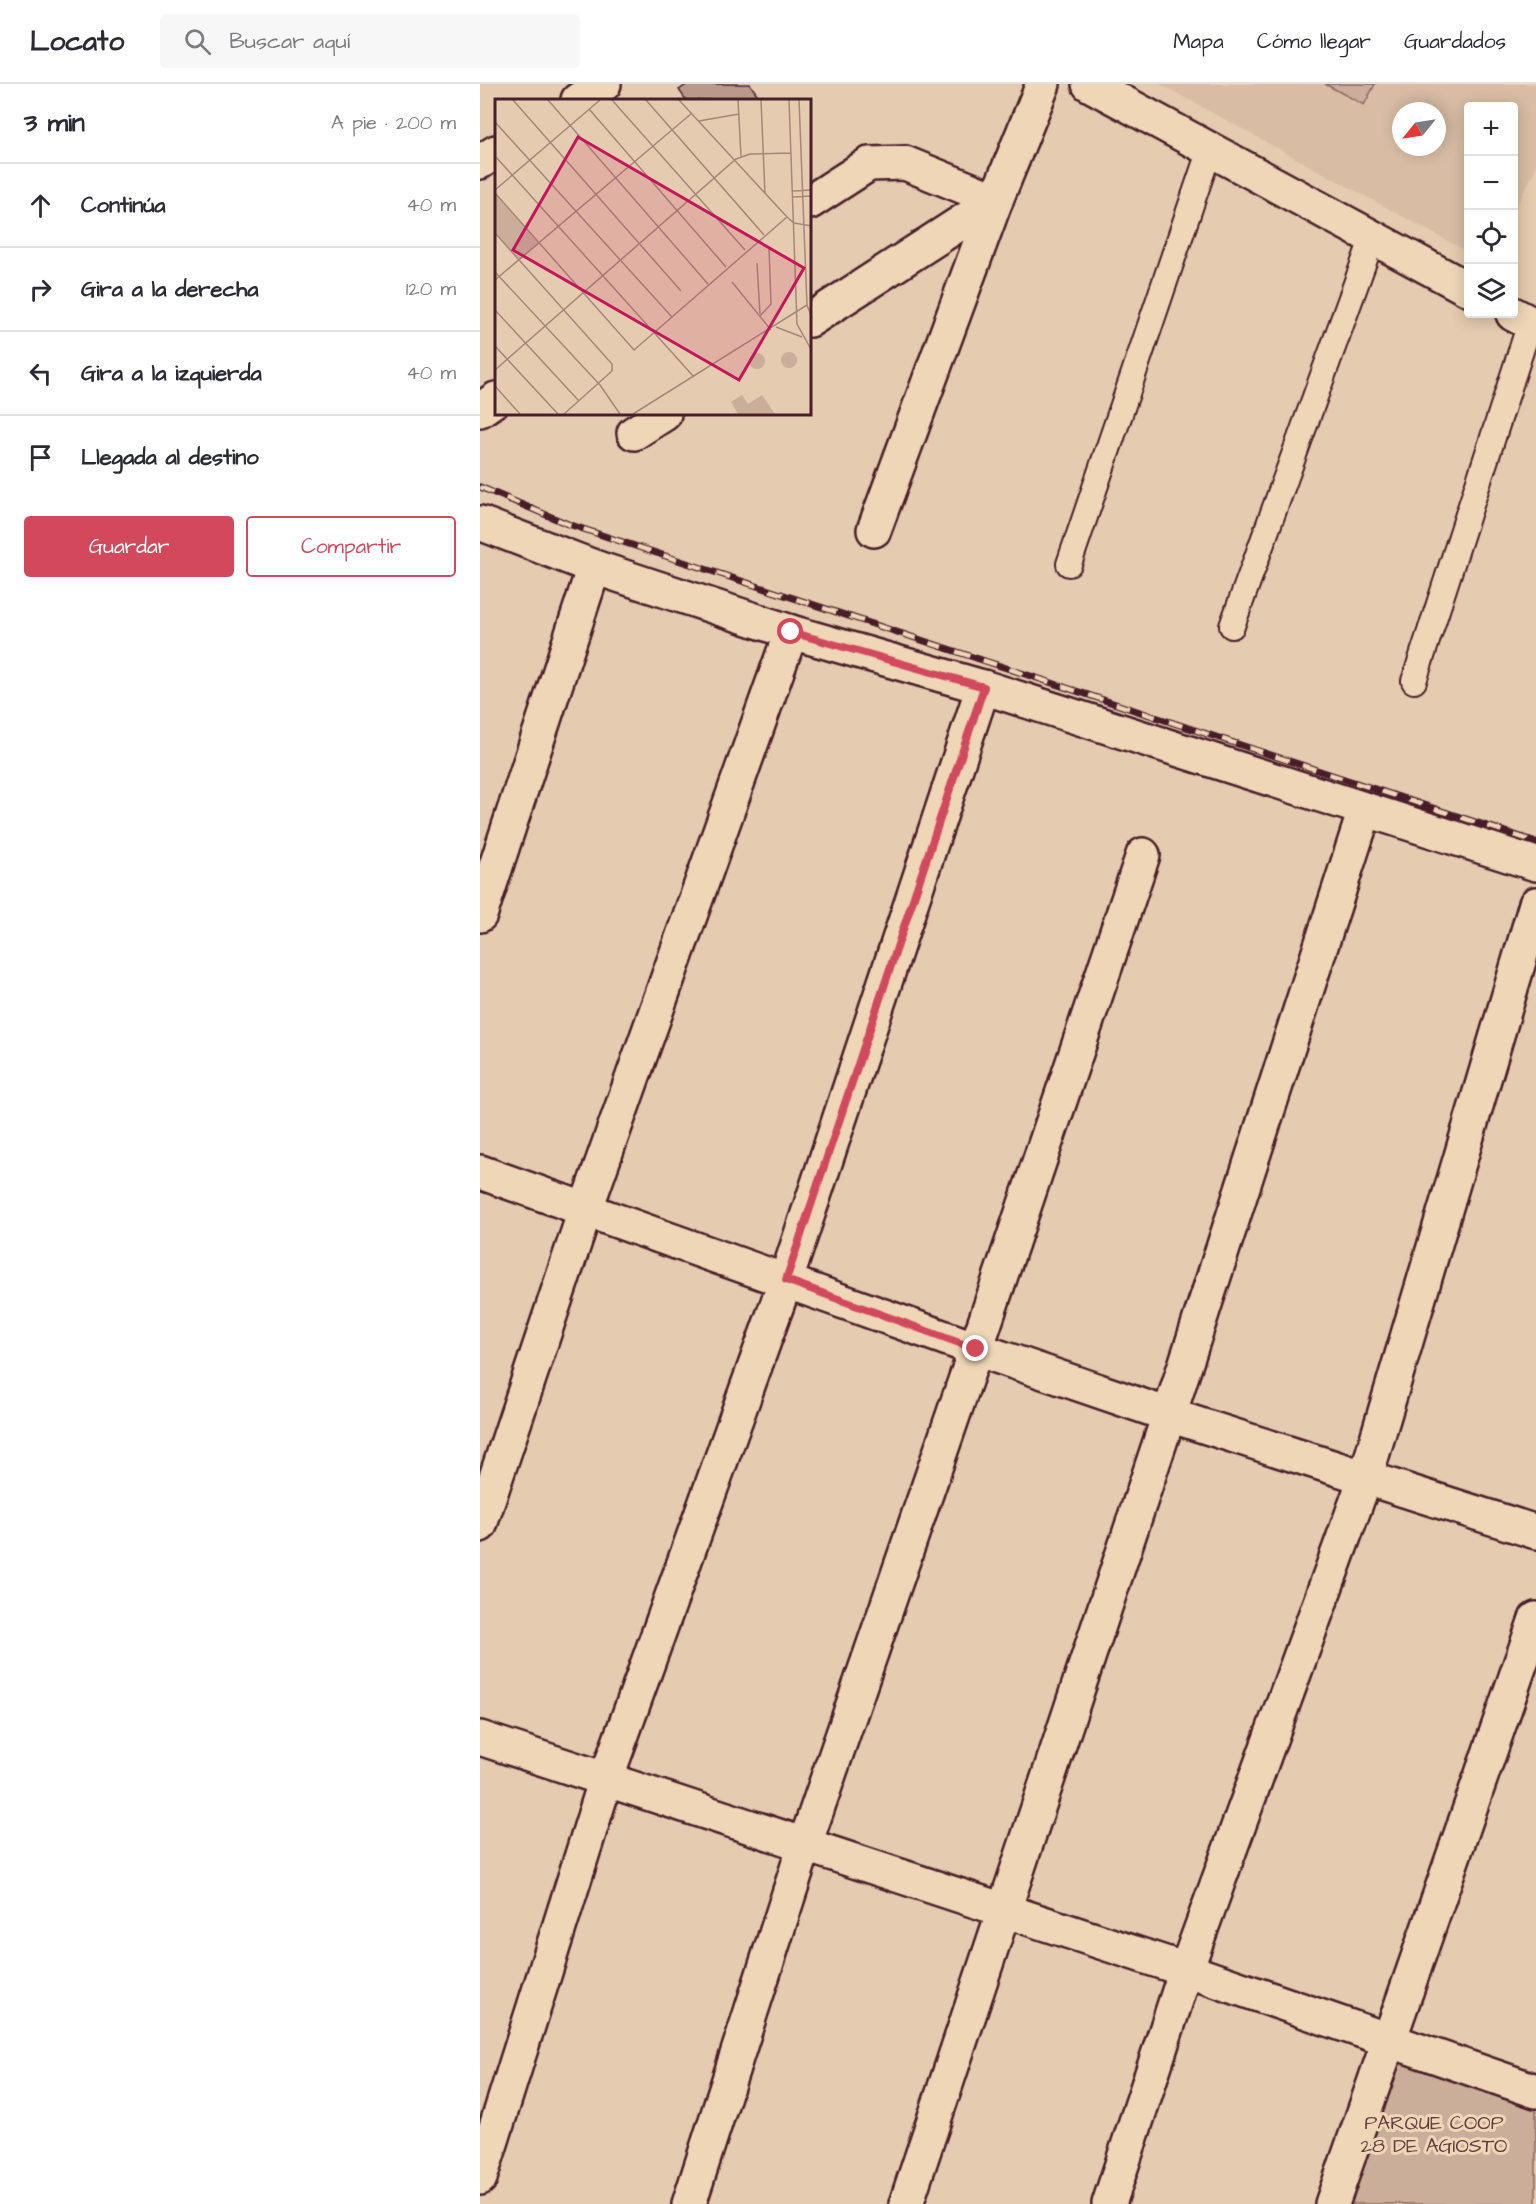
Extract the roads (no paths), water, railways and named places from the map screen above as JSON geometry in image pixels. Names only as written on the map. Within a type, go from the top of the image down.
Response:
[{"type":"street","points":[[580,99],[604,84]]},
{"type":"street","points":[[874,530],[996,200],[1042,84]]},
{"type":"street","points":[[1089,84],[1464,287]]},
{"type":"street","points":[[1069,564],[1210,149]]},
{"type":"street","points":[[480,162],[495,153]]},
{"type":"street","points":[[812,200],[869,164],[905,164],[996,200]]},
{"type":"street","points":[[812,319],[996,200]]},
{"type":"street","points":[[1232,626],[1373,237]]},
{"type":"street","points":[[1414,681],[1526,321]]},
{"type":"street","points":[[480,410],[495,400]]},
{"type":"street","points":[[634,433],[661,416]]},
{"type":"street","points":[[480,523],[594,567],[791,632],[984,687],[1536,864]]},
{"type":"street","points":[[480,915],[594,567]]},
{"type":"street","points":[[480,1525],[585,1211],[791,632]]},
{"type":"street","points":[[480,2178],[606,1779],[786,1280],[984,687]]},
{"type":"street","points":[[906,2204],[1168,1415],[1365,810]]},
{"type":"street","points":[[690,2204],[805,1844],[1143,855]]},
{"type":"street","points":[[1109,2204],[1186,1970],[1366,1476],[1536,904]]},
{"type":"street","points":[[480,1172],[585,1211],[1168,1415],[1366,1476],[1536,1532]]},
{"type":"street","points":[[1332,2204],[1536,1620]]},
{"type":"street","points":[[480,1738],[1186,1970],[1536,2091]]},
{"type":"railway","points":[[480,487],[568,524],[1536,842]]},
{"type":"park label","name":"PARQUE COOP 28 DE AGIOSTO","points":[[1434,2134]]}]
